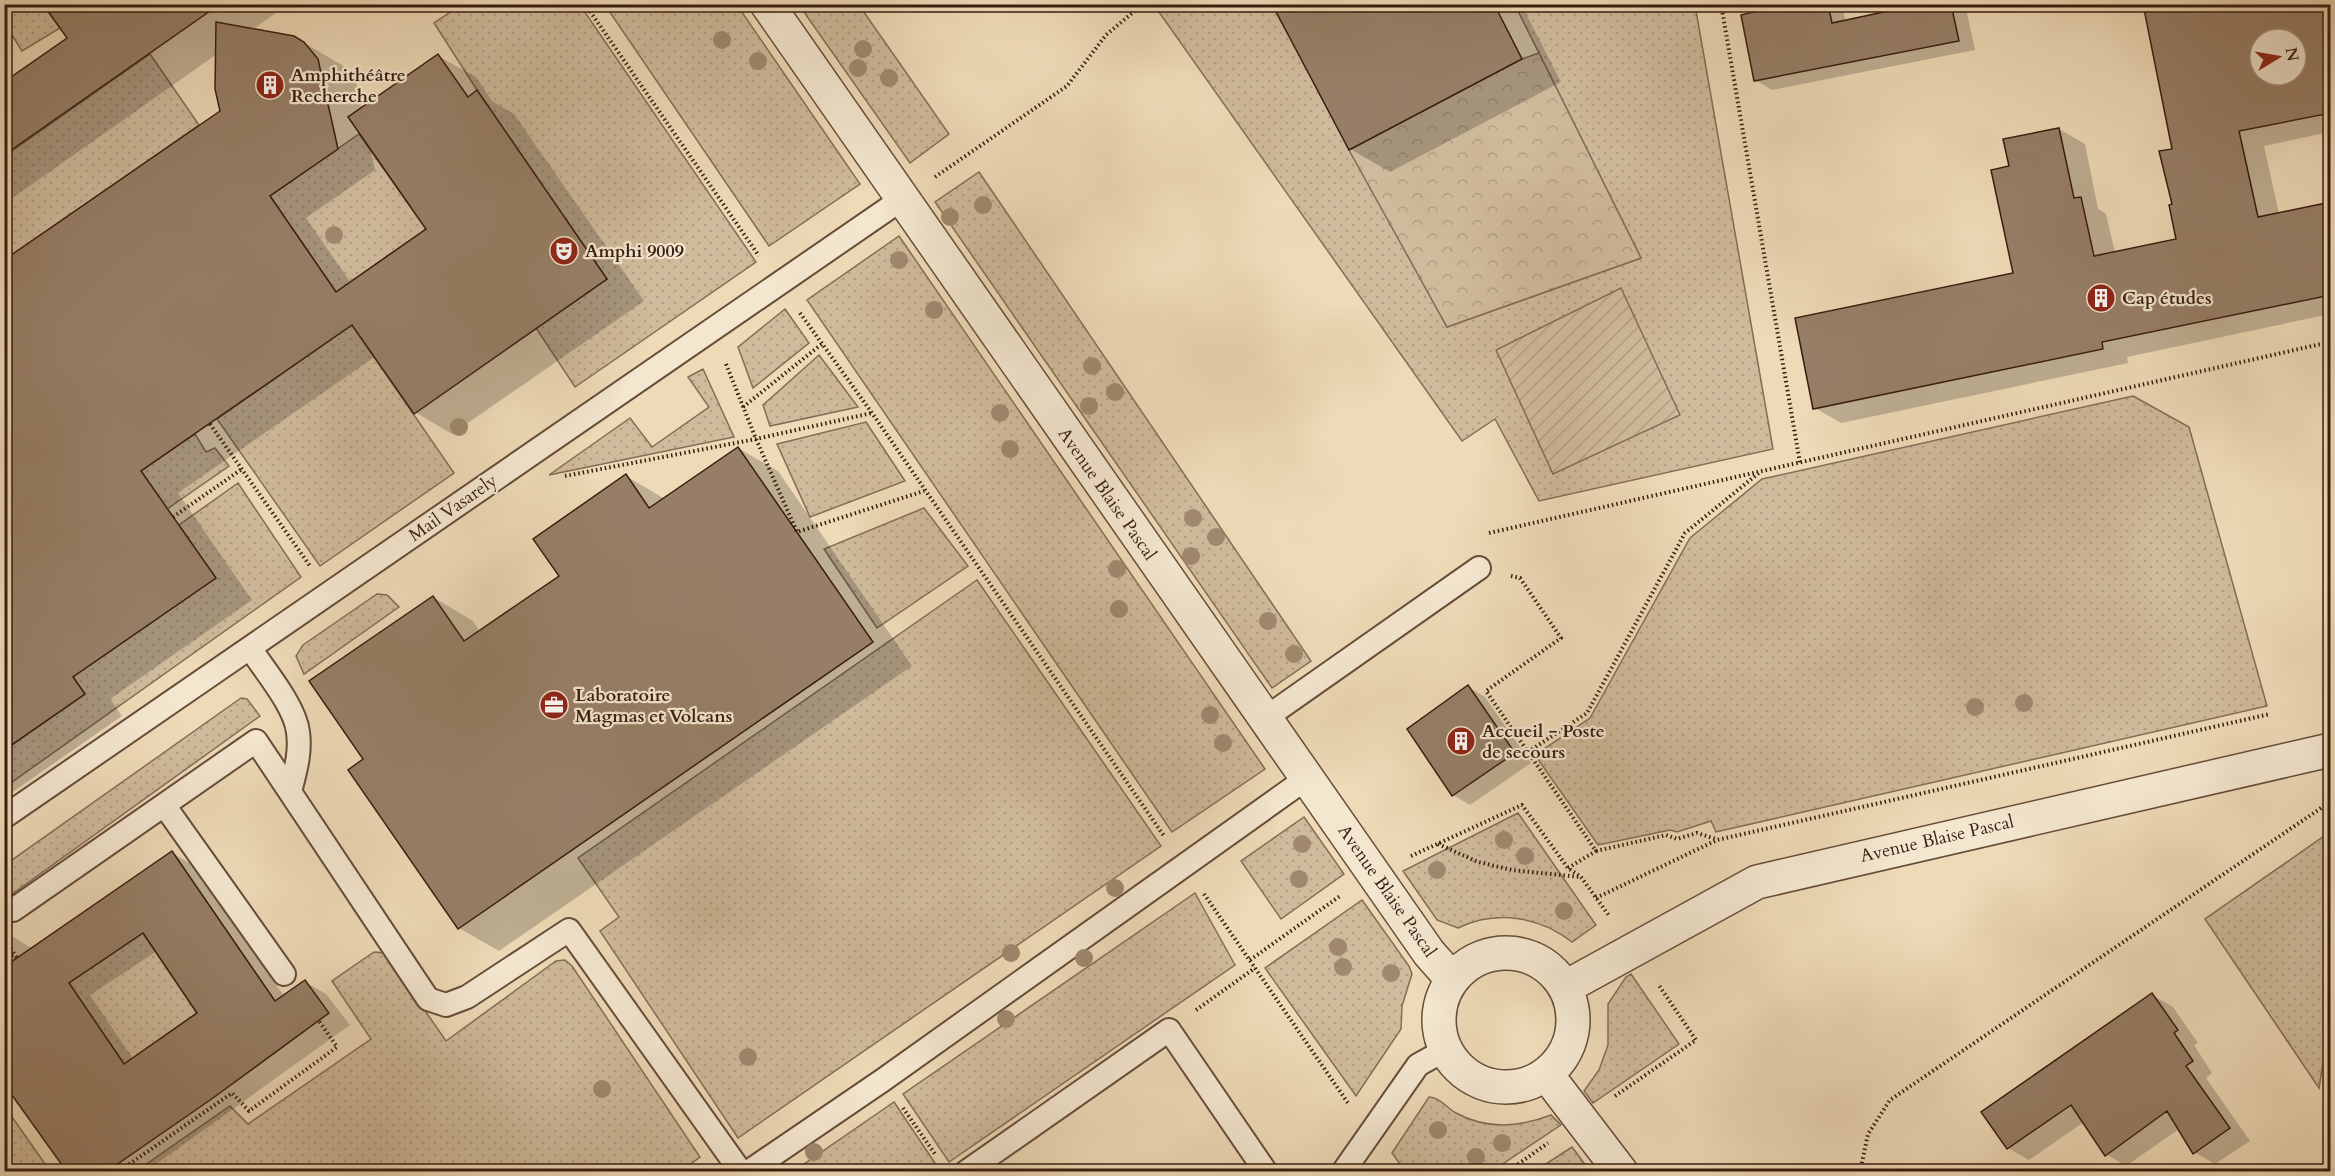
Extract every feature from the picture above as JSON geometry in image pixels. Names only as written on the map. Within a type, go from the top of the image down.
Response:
[{"type":"street","name":"Avenue Blaise Pascal","points":[[767,4],[1264,719],[1308,778],[1429,953],[1452,979]]},
{"type":"street","name":"Avenue Blaise Pascal","points":[[1566,987],[1738,890],[1767,879],[2331,750]]},
{"type":"street","points":[[1506,952],[1527,955],[1545,965],[1566,987],[1574,1017],[1572,1037],[1564,1055],[1547,1075],[1533,1082],[1511,1088],[1489,1086],[1469,1077],[1453,1062],[1445,1050],[1439,1021],[1442,999],[1452,979],[1467,965],[1486,955],[1506,952]]},
{"type":"street","points":[[1547,1075],[1621,1172]]},
{"type":"lane","name":"Mail Vasarely","points":[[4,817],[902,199]]},
{"type":"lane","points":[[1264,719],[1479,568]]},
{"type":"lane","points":[[250,648],[291,712],[298,732],[299,757],[290,792]]},
{"type":"lane","points":[[13,910],[256,741],[428,999],[446,1005],[467,997],[569,930],[741,1172]]},
{"type":"lane","points":[[748,1172],[883,1080],[1308,778]]},
{"type":"lane","points":[[164,805],[284,974]]},
{"type":"lane","points":[[966,1172],[1168,1030],[1266,1172]]},
{"type":"lane","points":[[1343,1172],[1418,1065],[1445,1050]]},
{"type":"path","points":[[585,4],[778,284],[872,413],[1369,1133]]},
{"type":"path","points":[[902,199],[1068,86],[1106,35],[1143,4]]},
{"type":"path","points":[[1721,4],[1800,463]]},
{"type":"path","points":[[712,329],[756,440],[797,532],[924,491]]},
{"type":"path","points":[[1486,533],[2331,342]]},
{"type":"path","points":[[743,407],[823,343]]},
{"type":"path","points":[[556,478],[756,440],[872,413]]},
{"type":"path","points":[[210,424],[329,594]]},
{"type":"path","points":[[173,517],[242,469]]},
{"type":"path","points":[[1528,752],[1587,713],[1685,533],[1760,471]]},
{"type":"path","points":[[1479,568],[1520,578],[1562,638],[1486,691],[1596,851]]},
{"type":"path","points":[[1596,898],[1717,840],[2270,714]]},
{"type":"path","points":[[1860,1172],[1868,1134],[1890,1100],[2331,802]]},
{"type":"path","points":[[1250,960],[1374,873],[1522,805],[1568,868],[1581,878],[1596,898],[1696,1040],[1507,1172]]},
{"type":"path","points":[[1568,868],[1596,851],[1666,835],[1677,839],[1697,832],[1717,840]]},
{"type":"path","points":[[1438,844],[1478,862],[1512,870],[1581,878]]},
{"type":"path","points":[[4,939],[16,956],[4,960]]},
{"type":"path","points":[[1168,1030],[1255,968]]},
{"type":"path","points":[[118,1172],[232,1093],[249,1111],[337,1047],[319,1021]]},
{"type":"path","points":[[883,1080],[941,1162]]},
{"type":"green space","points":[[4,5],[43,5],[60,28],[22,51],[5,24]]},
{"type":"green space","points":[[461,5],[580,5],[756,262],[575,387],[536,328],[607,279],[477,90],[434,23]]},
{"type":"green space","points":[[605,5],[737,5],[860,184],[769,246]]},
{"type":"green space","points":[[799,5],[859,5],[949,134],[910,163]]},
{"type":"green space","points":[[1154,5],[1272,5],[1447,327],[1641,258],[1515,5],[1695,5],[1773,449],[1539,501],[1495,419],[1462,441]]},
{"type":"green space","points":[[1539,53],[1641,258],[1447,327],[1349,150],[1522,59]]},
{"type":"green space","points":[[150,54],[199,125],[5,260],[5,156]]},
{"type":"green space","points":[[359,134],[426,229],[336,292],[270,196]]},
{"type":"green space","points":[[979,172],[1311,661],[1272,688],[935,202]]},
{"type":"green space","points":[[899,236],[1265,769],[1172,832],[807,300]]},
{"type":"green space","points":[[1621,288],[1680,415],[1553,474],[1496,350]]},
{"type":"green space","points":[[785,309],[809,343],[753,388],[738,347]]},
{"type":"green space","points":[[352,325],[454,473],[320,566],[217,419]]},
{"type":"green space","points":[[819,355],[858,407],[770,426],[763,405]]},
{"type":"green space","points":[[703,369],[734,437],[549,475],[630,418],[652,447],[709,407],[688,377]]},
{"type":"green space","points":[[2133,396],[2189,427],[2267,706],[1716,832],[1711,821],[1677,832],[1670,830],[1598,845],[1535,755],[1590,718],[1690,538],[1762,479]]},
{"type":"green space","points":[[866,422],[905,481],[810,517],[777,444]]},
{"type":"green space","points":[[195,434],[206,452],[215,448],[229,466],[167,509],[141,471]]},
{"type":"green space","points":[[238,483],[301,577],[5,787],[5,750],[85,694],[48,641],[215,577],[179,525]]},
{"type":"green space","points":[[924,508],[968,566],[877,628],[824,549]]},
{"type":"green space","points":[[977,580],[1161,846],[738,1138],[600,931],[619,917],[578,858]]},
{"type":"green space","points":[[377,594],[387,595],[399,607],[304,674],[296,656],[303,645]]},
{"type":"green space","points":[[241,698],[247,699],[260,716],[5,899],[5,865]]},
{"type":"green space","points":[[1518,813],[1596,925],[1572,942],[1546,926],[1517,918],[1487,919],[1458,928],[1437,920],[1403,871]]},
{"type":"green space","points":[[1304,817],[1344,874],[1281,919],[1241,861]]},
{"type":"green space","points":[[2330,832],[2330,1020],[2319,1088],[2205,919]]},
{"type":"green space","points":[[1195,893],[1235,965],[949,1162],[903,1094]]},
{"type":"green space","points":[[1362,900],[1409,966],[1412,974],[1402,1006],[1401,1029],[1356,1096],[1265,968]]},
{"type":"green space","points":[[143,933],[197,1013],[124,1064],[69,983]]},
{"type":"green space","points":[[374,952],[385,953],[446,1041],[556,961],[565,960],[572,966],[700,1157],[680,1172],[135,1172],[230,1106],[248,1124],[371,1039],[332,981]]},
{"type":"green space","points":[[1631,974],[1679,1044],[1593,1103],[1584,1091],[1599,1070],[1608,1045],[1608,1004],[1626,977]]},
{"type":"green space","points":[[1429,1097],[1440,1101],[1456,1113],[1480,1122],[1515,1124],[1551,1115],[1561,1125],[1492,1171],[1405,1171],[1392,1153]]},
{"type":"green space","points":[[894,1102],[939,1169],[794,1171]]},
{"type":"green space","points":[[5,1107],[50,1171],[5,1171]]},
{"type":"green space","points":[[1572,1147],[1590,1171],[1535,1171]]},
{"type":"building","points":[[43,4],[220,4],[4,155],[4,82],[67,38]]},
{"type":"building","points":[[1272,4],[1494,4],[1522,59],[1349,150]]},
{"type":"building","points":[[1786,4],[1828,4],[1832,23],[1921,4],[1951,4],[1959,41],[1754,81],[1741,15]]},
{"type":"building","points":[[2143,4],[2322,4],[2331,49],[2331,113],[2239,131],[2258,217],[2331,202],[2331,295],[2102,342],[2103,349],[1813,409],[1795,318],[2013,273],[1991,170],[2009,166],[2003,139],[2059,128],[2074,198],[2081,197],[2094,256],[2176,239],[2169,205],[2172,204],[2159,151],[2172,149]]},
{"type":"building","points":[[216,22],[294,36],[304,42],[318,59],[338,149],[270,196],[336,292],[426,229],[348,117],[438,54],[468,97],[477,90],[607,279],[414,414],[352,325],[141,471],[216,578],[73,677],[85,694],[4,750],[4,260],[220,111],[215,89]]},
{"type":"building","name":"Laboratoire Magmas et Volcans","points":[[738,447],[873,642],[458,929],[348,770],[363,759],[309,681],[433,596],[464,641],[559,576],[533,539],[626,474],[649,508]]},
{"type":"building","name":"Accueil − Poste de secours","points":[[1468,685],[1515,753],[1452,796],[1407,729]]},
{"type":"building","points":[[172,851],[275,1001],[305,980],[329,1013],[213,1098],[106,1172],[67,1172],[4,1084],[4,967]],"holes":[[[143,933],[197,1013],[124,1064],[69,983]]]},
{"type":"building","points":[[2152,993],[2178,1030],[2174,1033],[2193,1061],[2186,1066],[2230,1128],[2193,1154],[2167,1111],[2105,1156],[2071,1105],[2007,1149],[1981,1112]]},
{"type":"place","name":"Amphithéâtre Recherche","points":[[270,85]]},
{"type":"place","name":"Amphi 9009","points":[[564,251]]},
{"type":"place","name":"Cap études","points":[[2101,298]]},
{"type":"place","name":"Laboratoire Magmas et Volcans","points":[[554,705]]},
{"type":"place","name":"Accueil − Poste de secours","points":[[1461,741]]}]
